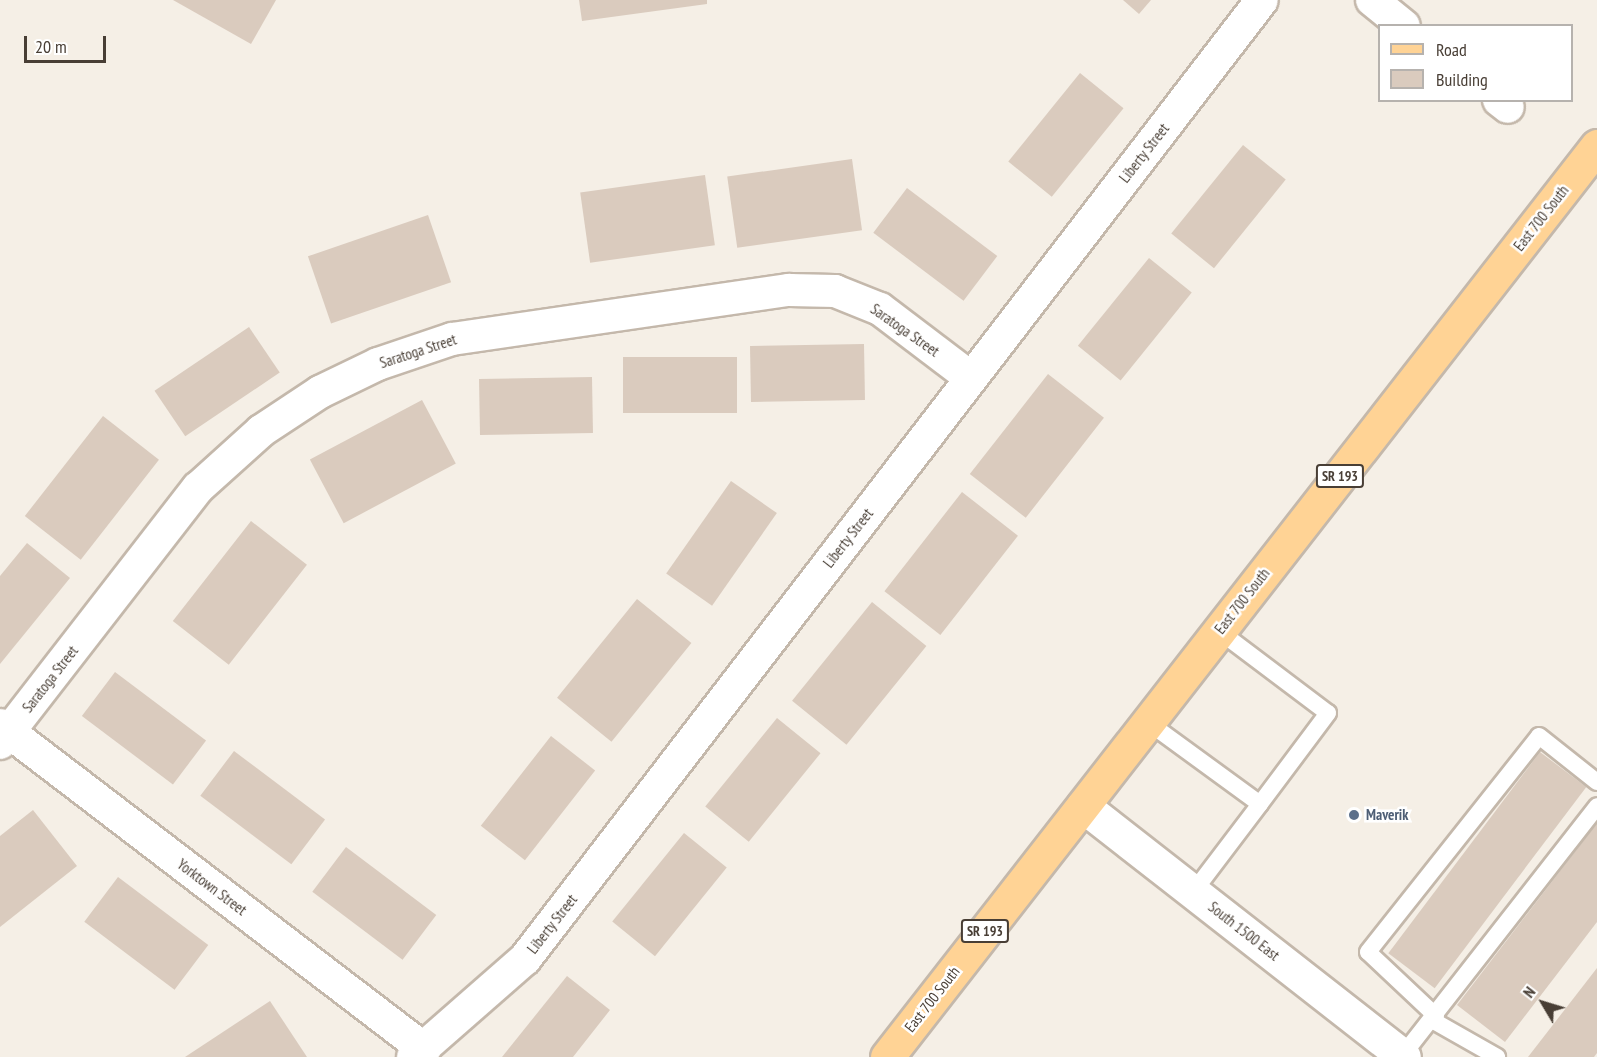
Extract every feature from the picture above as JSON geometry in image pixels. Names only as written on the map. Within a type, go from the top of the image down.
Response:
[{"type":"main road","name":"East 700 South","points":[[887,1057],[1597,146]]},
{"type":"street","name":"Liberty Street","points":[[419,1053],[525,958],[1262,0]]},
{"type":"street","points":[[1372,0],[1402,24]]},
{"type":"street","name":"Saratoga Street","points":[[3,734],[198,488],[261,431],[320,392],[378,364],[452,339],[789,290],[835,291],[880,309],[971,378]]},
{"type":"street","name":"Yorktown Street","points":[[3,734],[419,1053]]},
{"type":"street","name":"South 1500 East","points":[[1083,806],[1403,1056]]},
{"type":"lane","points":[[1194,891],[1328,713],[1219,631]]},
{"type":"lane","points":[[1149,723],[1260,804]]},
{"type":"lane","points":[[1497,1057],[1434,1018],[1368,952],[1539,736],[1597,782]]},
{"type":"lane","points":[[1403,1056],[1597,806]]},
{"type":"building","points":[[173,0],[276,0],[251,44]]},
{"type":"building","points":[[579,0],[707,0],[707,4],[582,21]]},
{"type":"building","points":[[1123,0],[1151,0],[1139,14]]},
{"type":"building","points":[[1080,73],[1124,108],[1052,197],[1008,162]]},
{"type":"building","points":[[1243,145],[1286,180],[1214,268],[1171,234]]},
{"type":"building","points":[[852,159],[862,230],[737,248],[727,177]]},
{"type":"building","points":[[705,175],[715,245],[590,263],[580,193]]},
{"type":"building","points":[[907,188],[997,256],[964,301],[873,233]]},
{"type":"building","points":[[428,215],[451,282],[331,323],[308,256]]},
{"type":"building","points":[[1149,258],[1192,293],[1121,380],[1078,346]]},
{"type":"building","points":[[249,327],[280,373],[185,436],[154,391]]},
{"type":"building","points":[[864,344],[865,400],[751,402],[750,346]]},
{"type":"building","points":[[623,357],[737,357],[737,413],[623,413]]},
{"type":"building","points":[[1048,374],[1104,418],[1026,518],[970,474]]},
{"type":"building","points":[[592,377],[593,433],[480,435],[479,379]]},
{"type":"building","points":[[422,400],[456,464],[344,523],[310,460]]},
{"type":"building","points":[[103,416],[159,460],[81,560],[25,516]]},
{"type":"building","points":[[731,481],[777,513],[712,606],[666,574]]},
{"type":"building","points":[[962,492],[1018,536],[940,635],[884,591]]},
{"type":"building","points":[[251,521],[307,565],[229,665],[173,621]]},
{"type":"building","points":[[27,543],[70,578],[0,664],[0,576]]},
{"type":"building","points":[[637,599],[691,643],[611,742],[557,698]]},
{"type":"building","points":[[872,602],[926,646],[846,745],[792,701]]},
{"type":"building","points":[[115,672],[206,741],[173,785],[82,716]]},
{"type":"building","points":[[777,718],[821,753],[749,842],[705,807]]},
{"type":"building","points":[[551,736],[595,770],[525,860],[481,826]]},
{"type":"building","points":[[234,751],[325,820],[291,864],[200,796]]},
{"type":"building","points":[[1540,752],[1586,787],[1435,988],[1388,953]]},
{"type":"building","points":[[33,810],[77,866],[0,927],[0,836]]},
{"type":"building","points":[[1597,823],[1597,922],[1505,1042],[1457,1005]]},
{"type":"building","points":[[684,833],[727,868],[655,956],[612,922]]},
{"type":"building","points":[[346,847],[436,915],[403,960],[312,892]]},
{"type":"building","points":[[118,877],[208,945],[175,990],[84,922]]},
{"type":"building","points":[[1597,968],[1597,1053],[1594,1057],[1528,1057]]},
{"type":"building","points":[[567,976],[610,1010],[573,1057],[502,1057]]},
{"type":"building","points":[[270,1001],[307,1057],[185,1057]]},
{"type":"place","name":"Maverik","points":[[1354,815]]}]
